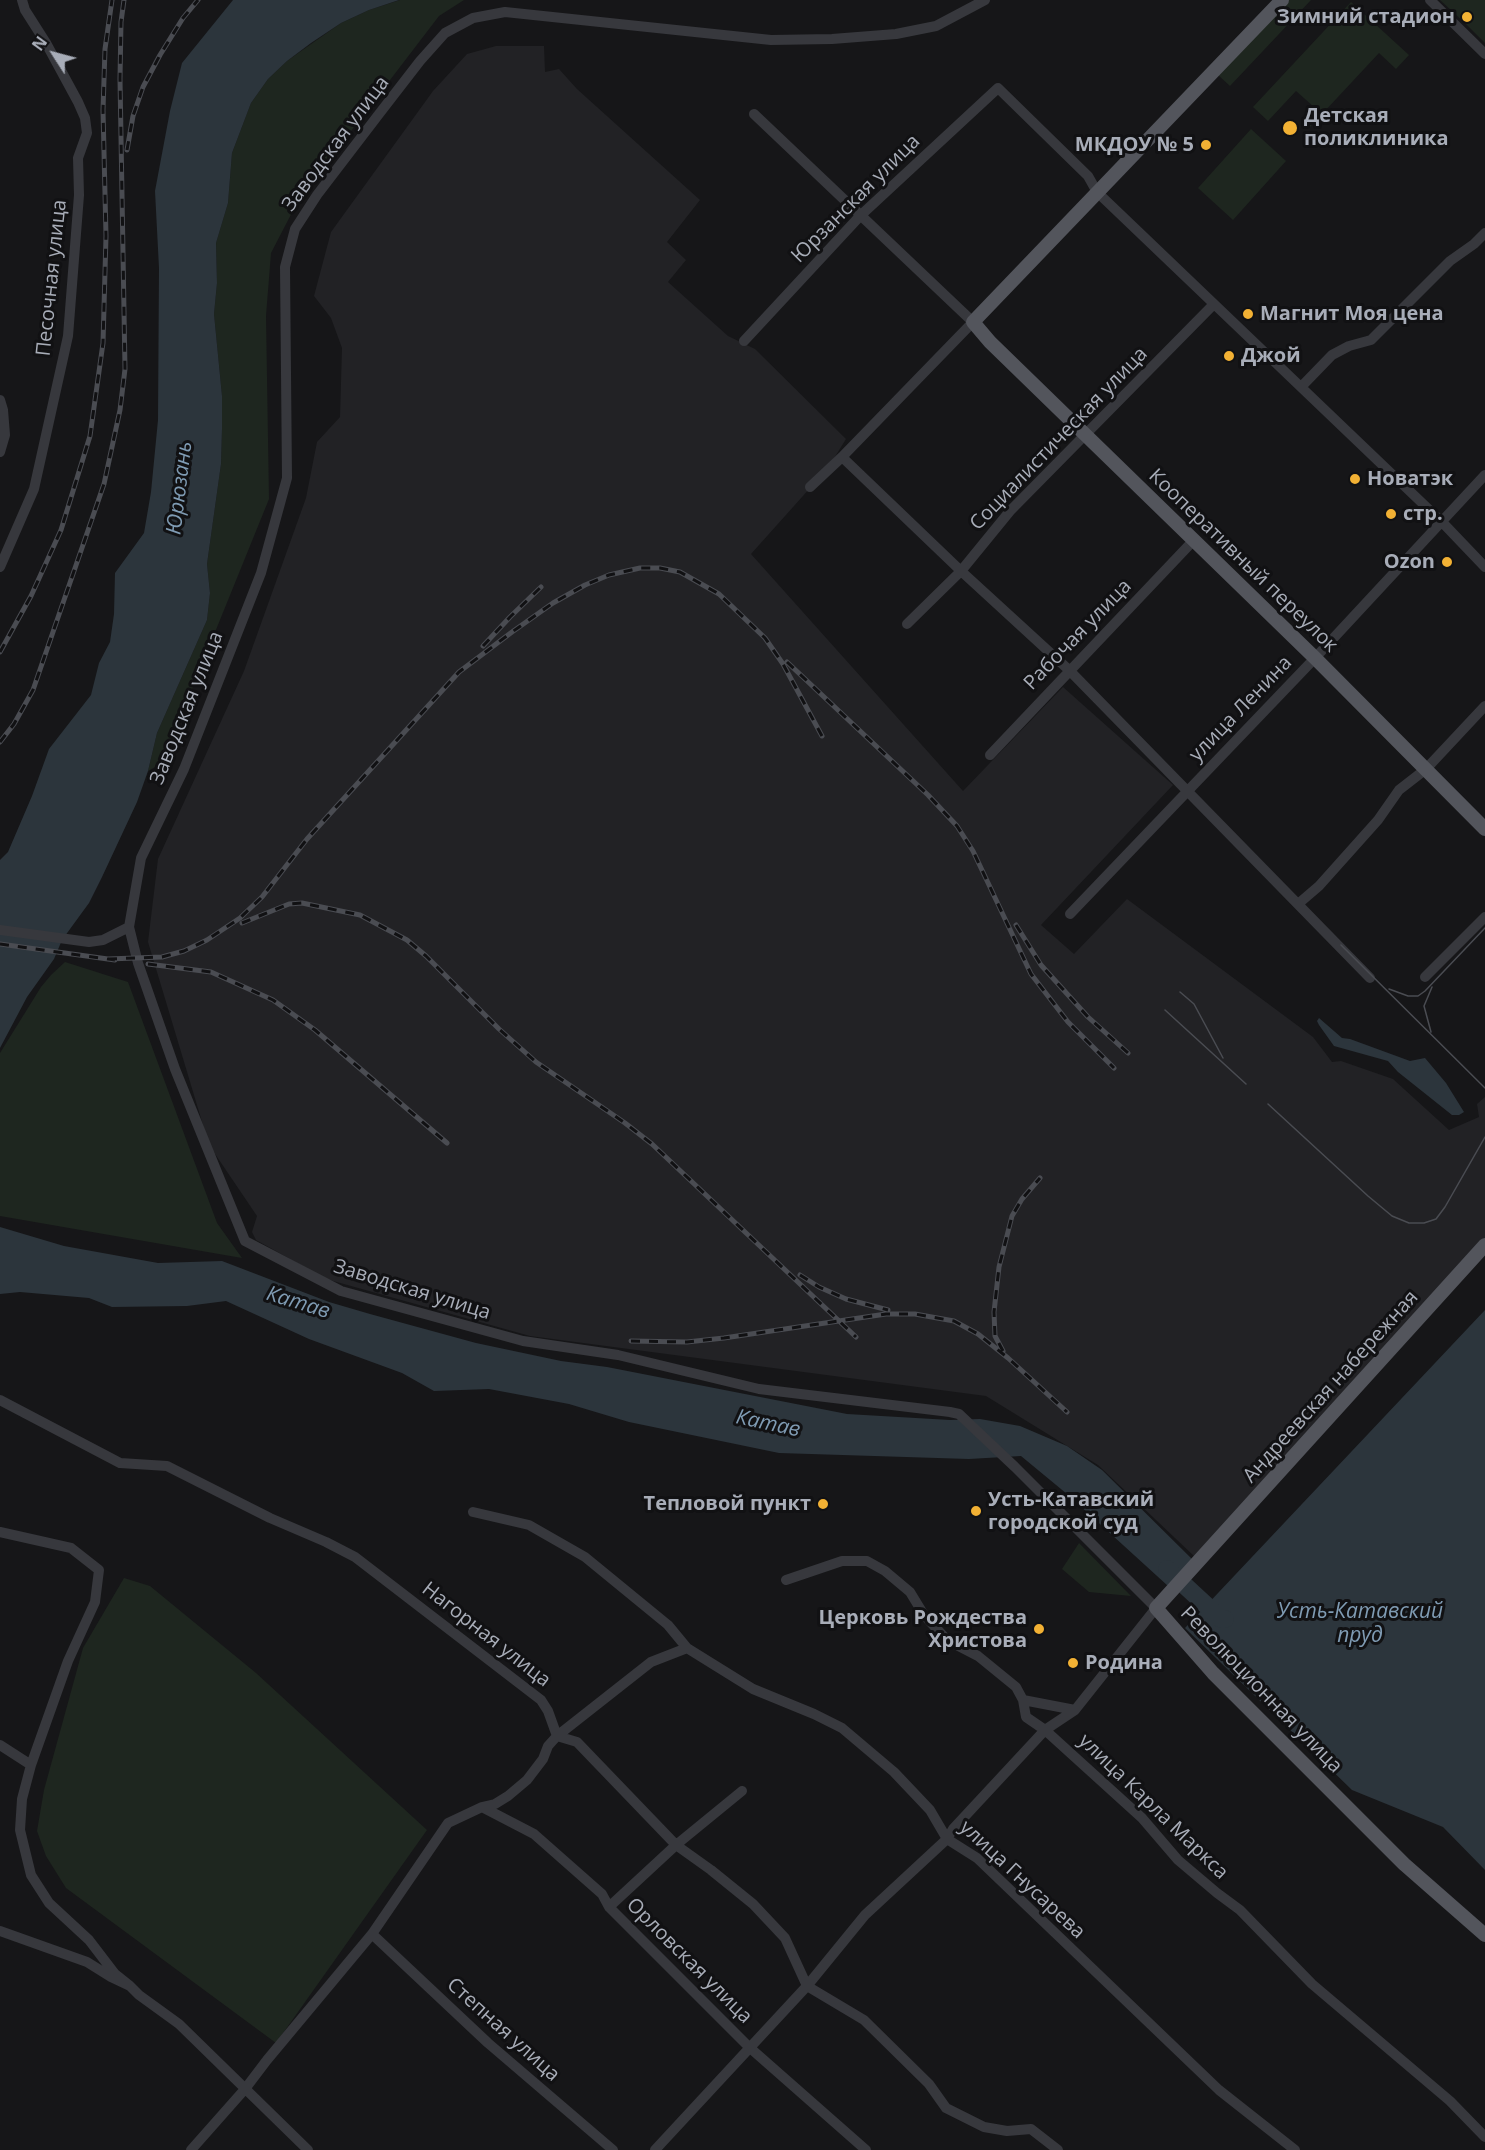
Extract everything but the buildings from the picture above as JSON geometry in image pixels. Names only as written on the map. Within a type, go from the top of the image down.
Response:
[{"type":"main road","points":[[973,322],[1282,0]]},
{"type":"main road","name":"Кооперативный переулок","points":[[973,322],[990,342],[1315,658],[1485,829]]},
{"type":"main road","name":"Андреевская набережная","points":[[1156,1608],[1485,1245]]},
{"type":"main road","name":"Революционная улица","points":[[1156,1608],[1213,1673],[1404,1864],[1485,1935]]},
{"type":"street","name":"Песочная улица","points":[[0,567],[34,489],[68,336],[79,195],[78,158],[87,133],[85,118],[78,102],[21,0]]},
{"type":"street","name":"Заводская улица","points":[[959,1414],[759,1389],[618,1355],[523,1341],[341,1291],[245,1241],[175,1069],[138,963],[129,927],[141,858],[184,769],[261,573],[286,478],[285,267],[295,229],[317,195],[420,61],[445,33],[473,18],[505,12],[771,40],[832,39],[896,34],[936,26],[985,0]]},
{"type":"street","points":[[1430,0],[1485,54]]},
{"type":"street","name":"Юрзанская улица","points":[[744,341],[860,216],[998,88],[1088,176],[1097,192]]},
{"type":"street","points":[[754,114],[973,322],[810,487]]},
{"type":"street","points":[[1097,192],[1442,522],[1485,567]]},
{"type":"street","points":[[1301,387],[1332,355],[1349,346],[1371,340],[1450,261],[1485,233]]},
{"type":"street","name":"Социалистическая улица","points":[[907,624],[961,571],[1010,511],[1213,305]]},
{"type":"street","points":[[0,400],[5,435],[0,452]]},
{"type":"street","points":[[842,457],[1069,670],[1370,978]]},
{"type":"street","name":"улица Ленина","points":[[1070,914],[1315,658],[1485,475]]},
{"type":"street","name":"Рабочая улица","points":[[990,755],[1193,541]]},
{"type":"street","points":[[1298,904],[1319,886],[1378,820],[1399,790],[1426,769],[1485,706]]},
{"type":"street","points":[[1425,977],[1485,917]]},
{"type":"street","points":[[0,930],[89,942],[103,940],[129,927]]},
{"type":"street","name":"Нагорная улица","points":[[0,1400],[120,1463],[167,1466],[270,1518],[355,1557],[542,1700],[549,1711],[557,1736]]},
{"type":"street","name":"Революционная улица","points":[[959,1414],[1156,1608]]},
{"type":"street","name":"улица Гнусарева","points":[[473,1512],[529,1525],[585,1557],[668,1625],[687,1648],[753,1689],[842,1728],[894,1772],[930,1810],[947,1839],[977,1858],[1219,2090],[1295,2150]]},
{"type":"street","points":[[0,1532],[71,1548],[99,1570],[95,1602],[68,1661],[31,1765],[22,1799],[20,1830],[31,1875],[49,1903],[89,1940],[115,1974],[179,2024],[308,2150]]},
{"type":"street","name":"улица Карла Маркса","points":[[786,1580],[842,1561],[867,1561],[885,1571],[910,1592],[924,1615],[947,1640],[978,1656],[1016,1688],[1023,1700],[1026,1717],[1046,1730],[1142,1818],[1178,1860],[1240,1910],[1311,1984],[1450,2101],[1485,2137]]},
{"type":"street","points":[[655,2150],[807,1986],[865,1915],[947,1839],[953,1829],[1046,1730],[1075,1710],[1156,1608]]},
{"type":"street","points":[[191,2150],[245,2089],[372,1934],[448,1823],[501,1800],[527,1780],[543,1759],[548,1746],[557,1736],[651,1662],[687,1648]]},
{"type":"street","points":[[1023,1700],[1075,1710]]},
{"type":"street","points":[[557,1736],[577,1742],[676,1845],[753,1904],[785,1938],[807,1986],[864,2020],[929,2084],[946,2108],[984,2127],[1007,2131],[1031,2129],[1058,2150]]},
{"type":"street","points":[[0,1745],[31,1765]]},
{"type":"street","points":[[609,1907],[676,1845],[742,1791]]},
{"type":"street","name":"Орловская улица","points":[[482,1808],[534,1834],[602,1894],[609,1907],[749,2047],[866,2150]]},
{"type":"street","points":[[0,1931],[87,1962],[130,1986]]},
{"type":"street","name":"Степная улица","points":[[372,1934],[490,2044],[613,2150]]},
{"type":"shaded area","points":[[400,0],[464,0],[439,16],[299,199],[271,253],[266,316],[269,499],[162,763],[148,771],[157,733],[207,620],[210,593],[207,564],[221,464],[222,429],[222,396],[214,314],[217,283],[216,243],[228,203],[232,153],[251,103],[268,79],[287,61],[341,23],[369,10]]},
{"type":"shaded area","points":[[1289,0],[1311,0],[1230,86],[1218,75]]},
{"type":"shaded area","name":"Зимний стадион","points":[[1440,0],[1485,0],[1485,43],[1468,26]]},
{"type":"shaded area","points":[[1351,2],[1409,55],[1396,69],[1379,53],[1310,127],[1303,120],[1314,107],[1296,91],[1268,121],[1253,107]]},
{"type":"shaded area","points":[[496,46],[544,46],[545,72],[559,69],[577,89],[700,200],[667,242],[686,260],[668,282],[728,336],[755,349],[846,439],[828,468],[751,554],[963,791],[1063,687],[1173,785],[1041,925],[1074,954],[1127,899],[1313,1037],[1332,1062],[1341,1061],[1393,1079],[1449,1130],[1479,1117],[1477,1104],[1485,1097],[1485,1242],[1195,1557],[1098,1465],[986,1396],[530,1336],[326,1279],[256,1240],[252,1232],[257,1216],[209,1145],[148,942],[158,859],[244,671],[306,498],[317,442],[340,417],[342,348],[331,318],[314,296],[331,232],[433,91],[467,54]]},
{"type":"shaded area","points":[[1251,129],[1286,161],[1233,220],[1198,188]]},
{"type":"shaded area","points":[[65,962],[128,982],[217,1223],[242,1258],[0,1216],[0,1053],[41,987]]},
{"type":"shaded area","points":[[1079,1543],[1131,1596],[1089,1592],[1062,1569]]},
{"type":"shaded area","points":[[124,1578],[150,1586],[256,1673],[427,1830],[276,2043],[66,1888],[46,1856],[37,1831],[44,1790],[83,1648]]},
{"type":"water","name":"Юрюзань","points":[[233,0],[399,0],[341,23],[311,43],[268,79],[251,103],[232,153],[228,203],[216,243],[217,283],[214,314],[222,396],[222,429],[221,464],[207,564],[210,593],[207,620],[157,733],[148,771],[137,802],[102,877],[89,903],[62,940],[54,959],[27,997],[0,1048],[0,860],[8,852],[49,749],[91,695],[99,663],[110,642],[114,614],[115,573],[144,533],[151,492],[158,420],[159,268],[155,191],[170,111],[182,63]]},
{"type":"water","points":[[1319,1018],[1342,1038],[1410,1061],[1425,1058],[1446,1083],[1464,1112],[1452,1115],[1398,1072],[1388,1061],[1334,1046],[1319,1025],[1317,1021]]},
{"type":"water","points":[[0,1227],[64,1246],[158,1263],[222,1261],[329,1302],[476,1343],[561,1361],[607,1367],[847,1414],[950,1420],[980,1419],[1020,1426],[1067,1446],[1102,1470],[1193,1560],[1168,1586],[1067,1494],[1021,1456],[969,1459],[779,1453],[629,1422],[569,1404],[489,1389],[434,1391],[402,1373],[309,1339],[226,1301],[187,1306],[112,1307],[89,1298],[20,1292],[0,1294]]},
{"type":"water","name":"Усть-Катавский пруд","points":[[1485,1310],[1485,1870],[1443,1827],[1352,1790],[1185,1628]]},
{"type":"waterway","name":"Катав","points":[[1167,1569],[1221,1619],[1225,1619]]},
{"type":"tram line","points":[[1389,989],[1408,996],[1418,996],[1485,928]]},
{"type":"tram line","points":[[1341,945],[1485,1088]]},
{"type":"tram line","points":[[1431,1032],[1424,1006],[1432,987]]},
{"type":"tram line","points":[[1180,992],[1194,1004],[1223,1058]]},
{"type":"tram line","points":[[1165,1010],[1246,1084]]},
{"type":"tram line","points":[[1268,1104],[1368,1196],[1392,1216],[1409,1223],[1424,1223],[1436,1219],[1485,1137]]},
{"type":"railway","points":[[0,652],[31,596],[61,530],[90,436],[103,343],[106,236],[103,110],[105,49],[112,0]]},
{"type":"railway","points":[[0,742],[14,724],[33,690],[104,484],[120,410],[125,369],[120,79],[121,22],[124,0]]},
{"type":"railway","points":[[127,150],[133,116],[143,87],[183,18],[198,0]]},
{"type":"railway","points":[[108,959],[162,957],[184,951],[207,940],[240,918],[262,897],[307,839],[459,672],[553,603],[609,575],[640,568],[660,568],[680,572],[719,594],[765,638],[783,664],[822,736]]},
{"type":"railway","points":[[483,646],[541,587]]},
{"type":"railway","points":[[787,662],[928,795],[957,826],[973,851],[1031,974],[1068,1022],[1114,1068]]},
{"type":"railway","points":[[242,923],[289,904],[302,903],[360,915],[407,940],[536,1062],[652,1144],[856,1337]]},
{"type":"railway","points":[[1016,925],[1041,965],[1088,1017],[1128,1053]]},
{"type":"railway","points":[[0,944],[115,960]]},
{"type":"railway","points":[[148,964],[211,972],[273,1000],[315,1030],[447,1143]]},
{"type":"railway","points":[[1003,1351],[995,1336],[994,1312],[999,1267],[1012,1216],[1022,1199],[1040,1178]]},
{"type":"railway","points":[[800,1275],[819,1287],[846,1299],[888,1310]]},
{"type":"railway","points":[[631,1341],[687,1342],[886,1314],[915,1314],[954,1321],[978,1334],[1067,1412]]},
{"type":"place","name":"Зимний стадион","points":[[1467,17]]},
{"type":"place","name":"Детская поликлиника","points":[[1290,128]]},
{"type":"place","name":"МКДОУ № 5","points":[[1206,145]]},
{"type":"place","name":"Магнит Моя цена","points":[[1248,314]]},
{"type":"place","name":"Джой","points":[[1229,356]]},
{"type":"place","name":"Новатэк","points":[[1355,479]]},
{"type":"place","name":"стр.","points":[[1391,514]]},
{"type":"place","name":"Ozon","points":[[1447,562]]},
{"type":"place","name":"Тепловой пункт","points":[[823,1504]]},
{"type":"place","name":"Усть-Катавский городской суд","points":[[976,1511]]},
{"type":"place","name":"Церковь Рождества Христова","points":[[1039,1629]]},
{"type":"place","name":"Родина","points":[[1073,1663]]}]
